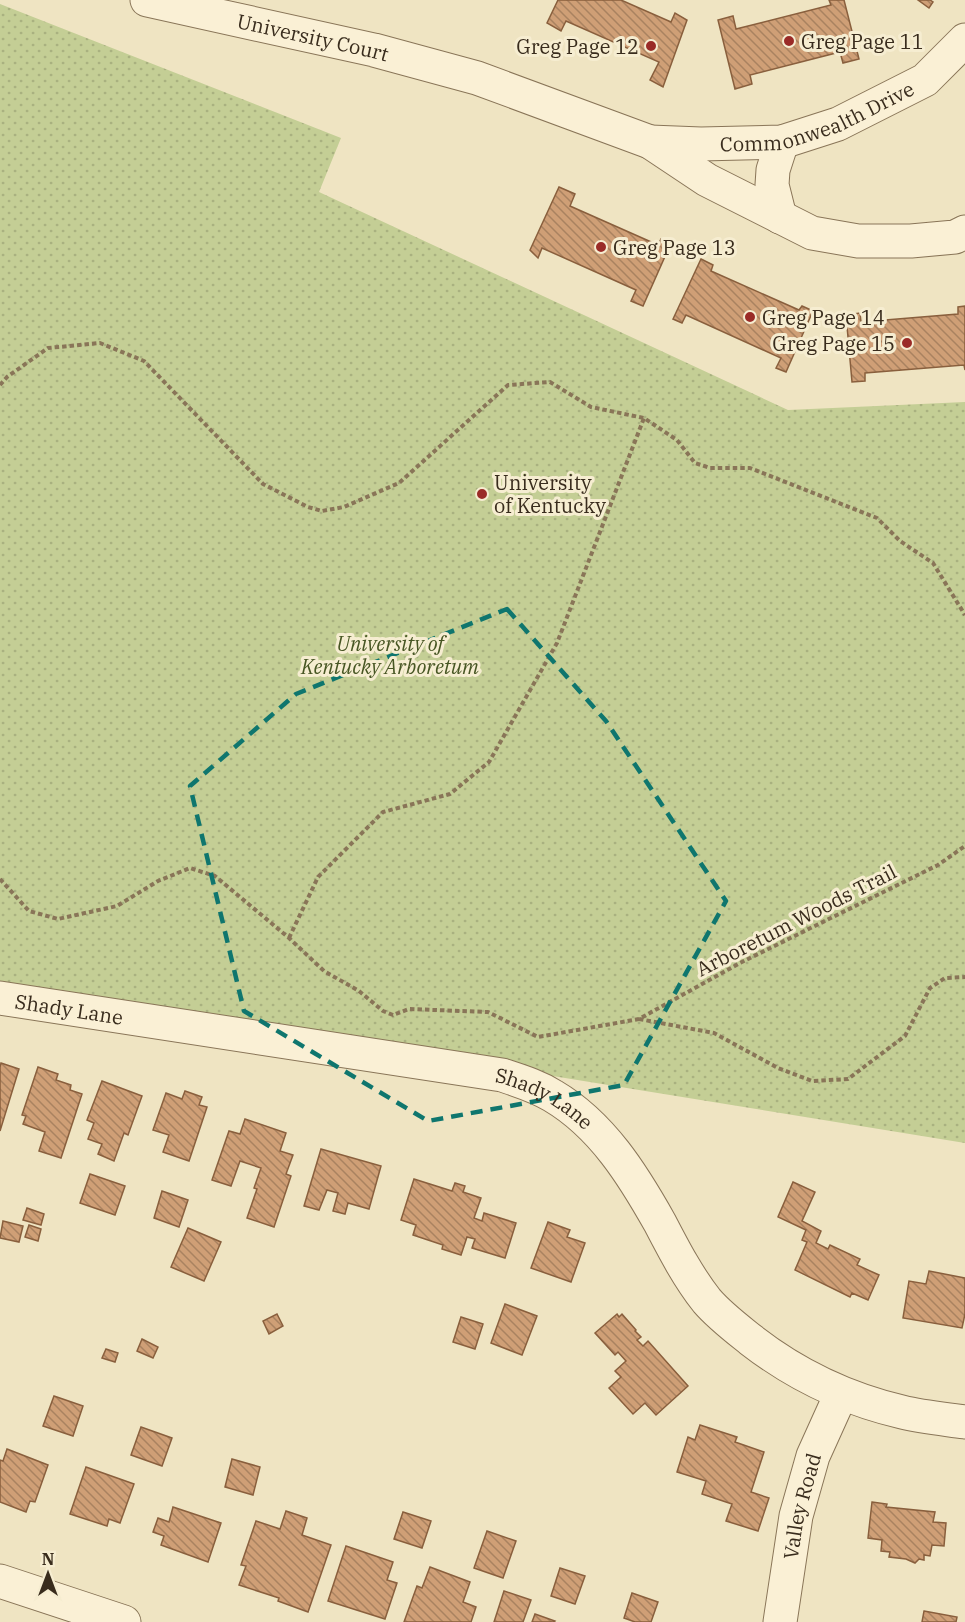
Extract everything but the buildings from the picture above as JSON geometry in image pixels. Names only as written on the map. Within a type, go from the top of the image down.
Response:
[{"type":"street","name":"University Court","points":[[147,0],[374,50],[477,78]]},
{"type":"street","name":"Commonwealth Drive","points":[[650,142],[755,144],[782,142],[838,124],[925,80],[965,40]]},
{"type":"street","name":"Commonwealth Drive","points":[[477,78],[650,142],[707,180],[812,233],[858,241],[911,241],[955,237],[965,232]]},
{"type":"street","points":[[780,217],[772,185],[773,170],[782,142]]},
{"type":"street","name":"Shady Lane","points":[[0,998],[502,1075],[528,1083],[552,1095],[572,1109],[598,1133],[619,1157],[647,1200],[690,1277],[708,1302],[764,1350],[841,1394],[903,1412],[965,1422]]},
{"type":"street","name":"Valley Road","points":[[780,1622],[796,1515],[813,1456],[841,1394]]},
{"type":"street","points":[[0,1581],[124,1622]]},
{"type":"path","points":[[0,385],[7,377],[48,348],[100,343],[144,361],[263,484],[308,507],[322,511],[344,507],[399,483],[508,385],[550,382],[591,407],[644,418],[677,440],[695,463],[710,468],[750,468],[877,518],[900,541],[933,562],[965,615]]},
{"type":"path","points":[[289,938],[318,877],[383,812],[450,794],[489,762],[557,643],[644,418]]},
{"type":"path","name":"Arboretum Woods Trail","points":[[0,879],[28,911],[58,919],[117,906],[158,881],[190,868],[215,876],[289,938],[324,971],[359,991],[383,1011],[393,1014],[409,1009],[488,1012],[538,1037],[639,1019],[740,963],[938,865],[965,846]]},
{"type":"path","name":"Arboretum Woods Trail","points":[[639,1019],[714,1033],[778,1068],[812,1081],[848,1079],[905,1036],[930,988],[945,978],[965,977]]},
{"type":"highlighted area","points":[[507,609],[606,721],[726,901],[624,1085],[428,1121],[244,1011],[190,786],[296,694]]},
{"type":"green space","name":"University of Kentucky Arboretum","points":[[0,4],[341,138],[319,192],[788,410],[965,402],[965,1143],[0,986]]},
{"type":"place","name":"Greg Page 11","points":[[789,41]]},
{"type":"place","name":"Greg Page 12","points":[[651,46]]},
{"type":"place","name":"Greg Page 13","points":[[601,247]]},
{"type":"place","name":"Greg Page 14","points":[[750,317]]},
{"type":"place","name":"Greg Page 15","points":[[907,343]]},
{"type":"place","name":"University of Kentucky","points":[[482,494]]}]
